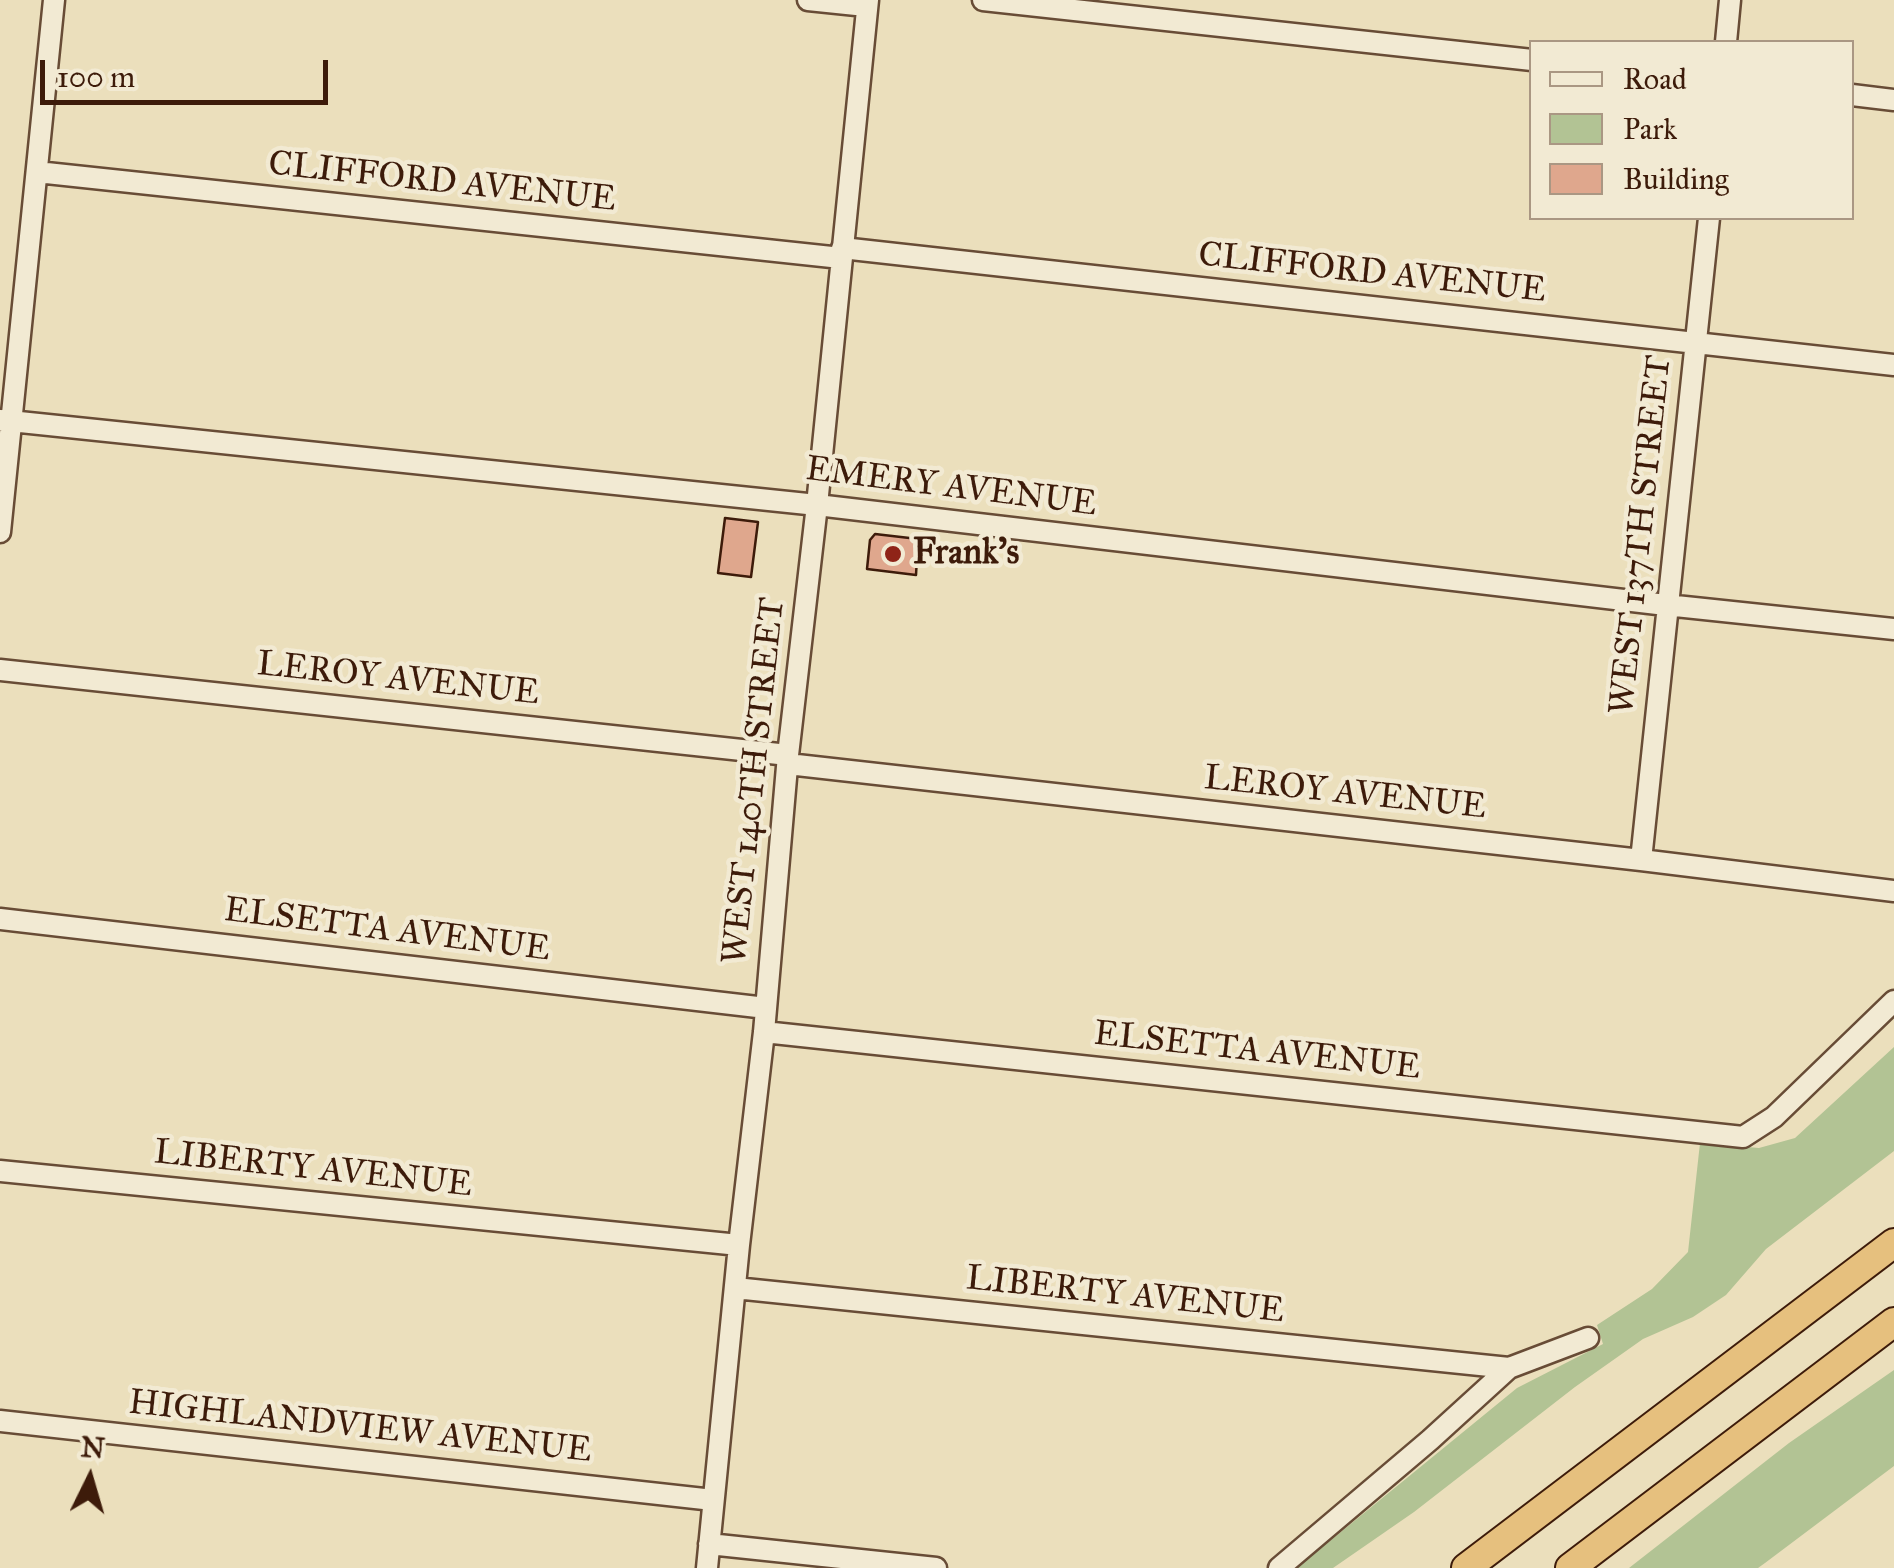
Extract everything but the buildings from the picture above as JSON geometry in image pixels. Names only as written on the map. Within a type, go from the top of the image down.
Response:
[{"type":"highway","points":[[1466,1568],[1890,1245]]},
{"type":"highway","points":[[1570,1568],[1894,1326]]},
{"type":"street","points":[[0,532],[5,421],[54,0]]},
{"type":"street","points":[[808,0],[867,3]]},
{"type":"street","points":[[983,0],[1529,60]]},
{"type":"street","points":[[1726,40],[1730,0]]},
{"type":"street","name":"WEST 140TH STREET","points":[[706,1568],[867,3]]},
{"type":"street","points":[[1854,95],[1894,100]]},
{"type":"street","name":"CLIFFORD AVENUE","points":[[36,172],[1696,342],[1894,366]]},
{"type":"street","name":"WEST 137TH STREET","points":[[1641,860],[1708,220]]},
{"type":"street","name":"EMERY AVENUE","points":[[5,421],[816,505],[1894,628]]},
{"type":"street","name":"LEROY AVENUE","points":[[0,670],[1894,891]]},
{"type":"street","name":"ELSETTA AVENUE","points":[[0,920],[766,1008]]},
{"type":"street","name":"ELSETTA AVENUE","points":[[764,1032],[1744,1136],[1774,1117],[1894,1001]]},
{"type":"street","name":"LIBERTY AVENUE","points":[[0,1171],[739,1245]]},
{"type":"street","name":"LIBERTY AVENUE","points":[[735,1288],[1509,1368]]},
{"type":"street","points":[[1279,1568],[1509,1368],[1588,1338]]},
{"type":"street","name":"HIGHLANDVIEW AVENUE","points":[[0,1421],[713,1500]]},
{"type":"street","points":[[709,1544],[936,1568]]},
{"type":"green space","points":[[1894,1047],[1894,1151],[1766,1249],[1726,1295],[1693,1317],[1643,1339],[1414,1512],[1333,1568],[1293,1568],[1517,1388],[1603,1344],[1597,1325],[1652,1289],[1688,1252],[1700,1143],[1759,1148],[1795,1138]]},
{"type":"green space","points":[[1894,1370],[1894,1466],[1765,1563],[1758,1568],[1629,1568],[1789,1443]]},
{"type":"place","name":"Frank's","points":[[893,554]]}]
